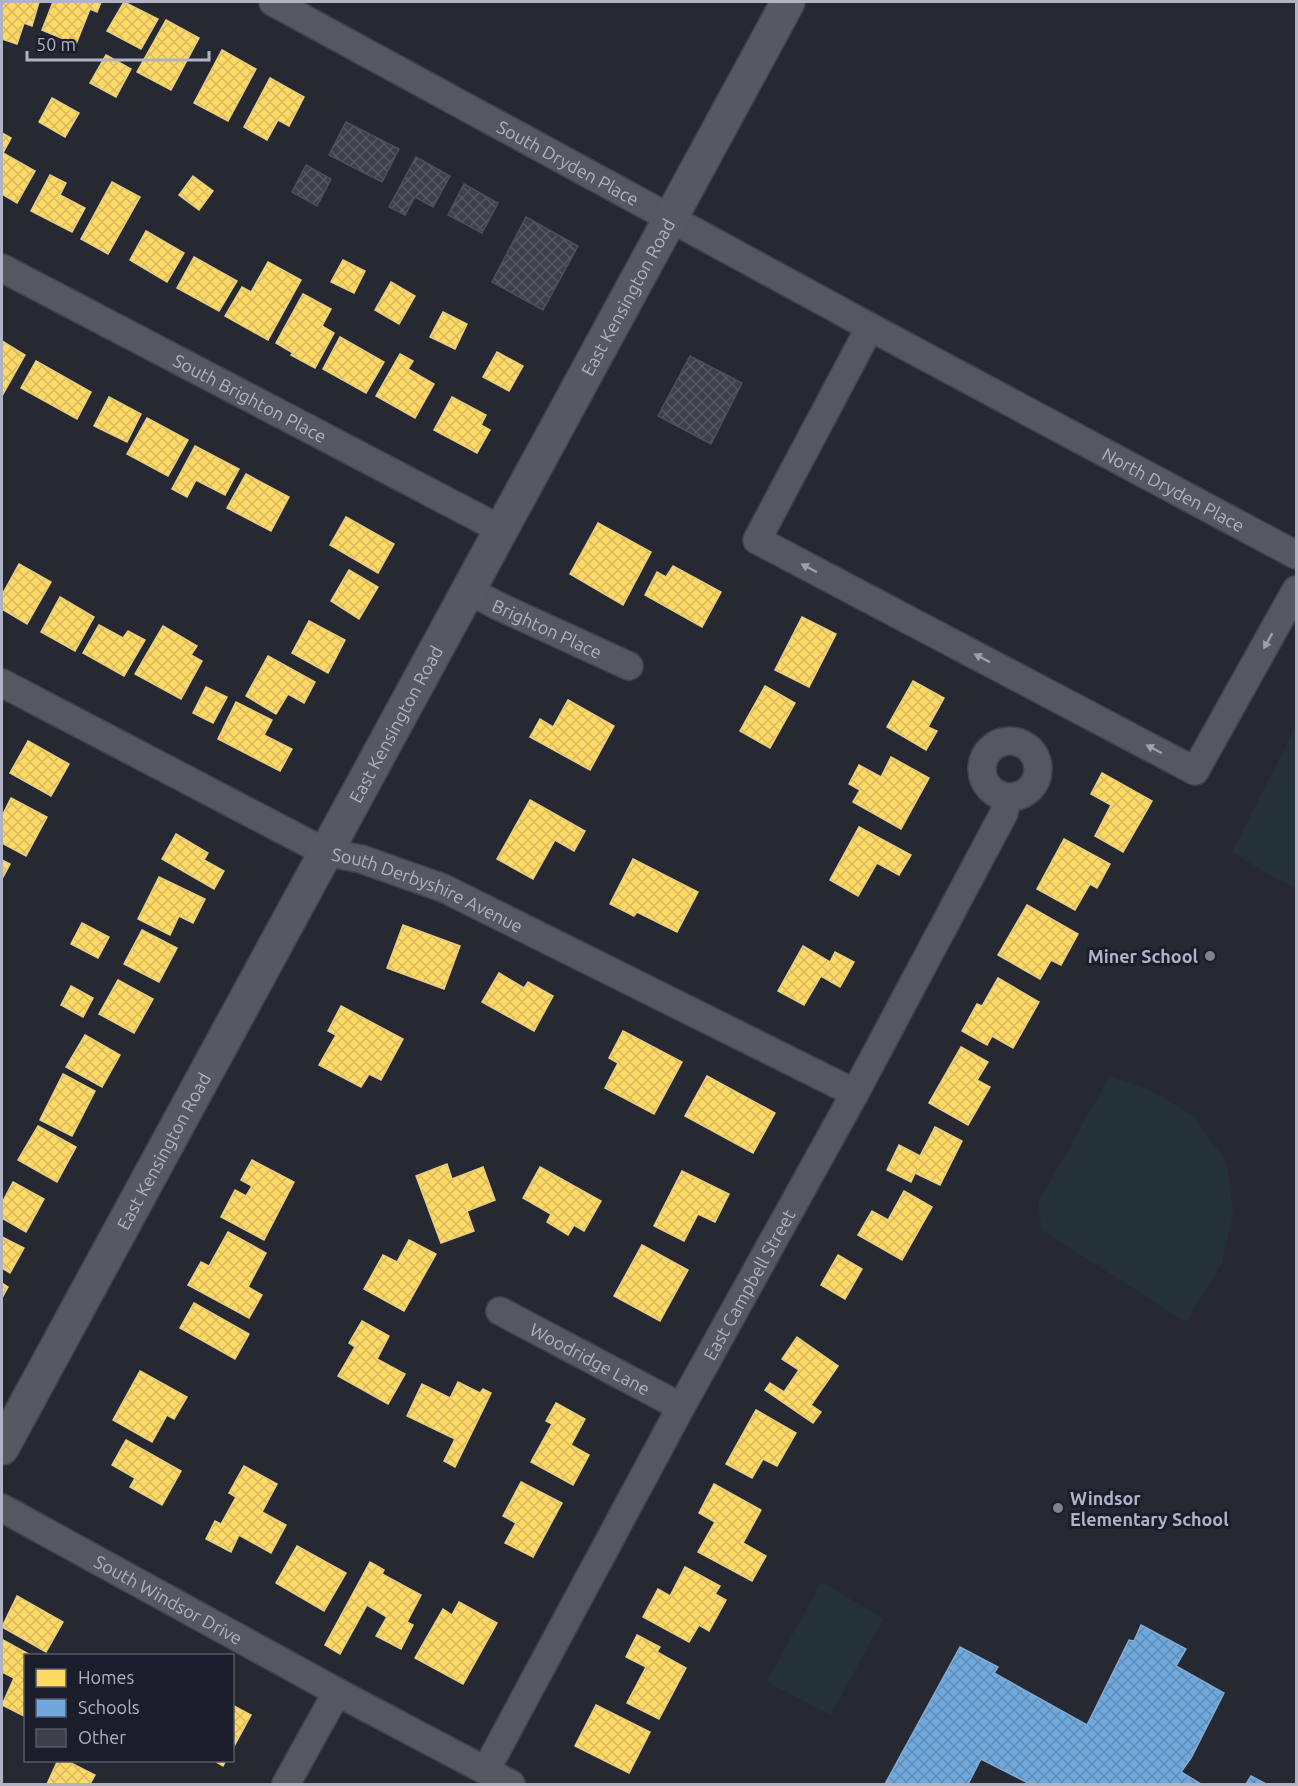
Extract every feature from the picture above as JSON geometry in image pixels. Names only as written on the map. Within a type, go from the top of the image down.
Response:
[{"type":"main road","name":"East Kensington Road","points":[[2,1448],[788,2]]},
{"type":"street","name":"South Dryden Place","points":[[273,2],[1053,424]]},
{"type":"street","name":"South Brighton Place","points":[[2,268],[500,529]]},
{"type":"street","points":[[870,327],[757,540],[1195,771],[1296,590]]},
{"type":"street","name":"North Dryden Place","points":[[1053,424],[1296,555]]},
{"type":"street","name":"Brighton Place","points":[[468,590],[629,666]]},
{"type":"street","name":"South Derbyshire Avenue","points":[[2,683],[325,852],[361,859],[443,888],[855,1093]]},
{"type":"street","name":"East Campbell Street","points":[[486,1770],[681,1407],[855,1093],[1004,813],[1007,798]]},
{"type":"street","name":"Woodridge Lane","points":[[500,1311],[681,1407]]},
{"type":"street","name":"South Windsor Drive","points":[[2,1508],[337,1692],[512,1785]]},
{"type":"street","points":[[286,1785],[337,1692]]},
{"type":"shaded area","points":[[1296,726],[1296,887],[1273,877],[1232,852]]},
{"type":"shaded area","points":[[1110,1076],[1154,1092],[1194,1117],[1227,1163],[1233,1213],[1222,1263],[1186,1322],[1042,1230],[1038,1203]]},
{"type":"shaded area","points":[[821,1582],[883,1618],[831,1715],[767,1682]]},
{"type":"building: Homes","points":[[2,2],[39,2],[32,26],[24,23],[17,44],[2,39]]},
{"type":"building: Homes","points":[[53,2],[101,2],[97,12],[90,9],[76,44],[42,30]]},
{"type":"building: Homes","points":[[124,2],[158,19],[141,49],[107,31]]},
{"type":"building: Homes","points":[[166,20],[199,38],[171,90],[137,72]]},
{"type":"building: Homes","points":[[222,50],[256,69],[228,121],[194,103]]},
{"type":"building: Homes","points":[[106,55],[131,69],[116,97],[90,83]]},
{"type":"building: Homes","points":[[270,78],[304,97],[289,126],[278,120],[267,140],[244,127]]},
{"type":"building: Homes","points":[[52,98],[79,113],[65,137],[39,122]]},
{"type":"building: Homes","points":[[2,133],[11,138],[3,153],[35,171],[17,203],[2,194]]},
{"type":"building: Homes","points":[[50,175],[66,183],[60,195],[85,208],[72,232],[31,211]]},
{"type":"building: Homes","points":[[193,176],[213,191],[199,210],[179,195]]},
{"type":"building: Homes","points":[[112,182],[140,197],[108,254],[81,239]]},
{"type":"building: Homes","points":[[146,231],[184,253],[167,282],[130,260]]},
{"type":"building: Homes","points":[[194,257],[237,281],[219,311],[177,288]]},
{"type":"building: Homes","points":[[343,260],[365,271],[354,293],[331,282]]},
{"type":"building: Homes","points":[[268,262],[301,280],[268,340],[225,316],[242,287],[251,292]]},
{"type":"building: Homes","points":[[391,282],[415,296],[399,324],[375,310]]},
{"type":"building: Homes","points":[[303,294],[331,309],[322,326],[334,333],[315,368],[291,355],[293,353],[276,343]]},
{"type":"building: Homes","points":[[443,312],[467,324],[455,349],[430,337]]},
{"type":"building: Homes","points":[[340,337],[384,362],[366,393],[323,369]]},
{"type":"building: Homes","points":[[2,341],[25,355],[2,396]]},
{"type":"building: Homes","points":[[497,352],[523,366],[509,391],[483,377]]},
{"type":"building: Homes","points":[[400,354],[413,361],[408,369],[434,384],[415,418],[376,396]]},
{"type":"building: Homes","points":[[36,361],[91,392],[77,419],[21,388]]},
{"type":"building: Homes","points":[[109,397],[141,414],[127,442],[94,426]]},
{"type":"building: Homes","points":[[452,397],[486,415],[481,425],[490,430],[477,453],[434,430]]},
{"type":"building: Homes","points":[[147,418],[188,440],[168,476],[127,454]]},
{"type":"building: Homes","points":[[195,446],[239,469],[225,495],[196,480],[187,497],[172,489]]},
{"type":"building: Homes","points":[[246,474],[289,497],[271,531],[227,508]]},
{"type":"building: Homes","points":[[346,517],[394,544],[378,573],[330,545]]},
{"type":"building: Homes","points":[[598,523],[651,552],[623,605],[570,574]]},
{"type":"building: Homes","points":[[19,564],[51,582],[27,624],[2,609],[2,595]]},
{"type":"building: Homes","points":[[673,566],[721,592],[702,627],[645,595],[657,572],[666,577]]},
{"type":"building: Homes","points":[[349,570],[378,587],[359,619],[331,601]]},
{"type":"building: Homes","points":[[60,597],[94,617],[75,651],[41,632]]},
{"type":"building: Homes","points":[[802,617],[836,634],[809,687],[775,670]]},
{"type":"building: Homes","points":[[309,621],[345,640],[328,673],[292,653]]},
{"type":"building: Homes","points":[[99,625],[123,638],[128,631],[145,640],[124,676],[83,653]]},
{"type":"building: Homes","points":[[163,626],[197,646],[191,655],[202,661],[181,699],[135,674]]},
{"type":"building: Homes","points":[[268,656],[315,682],[304,703],[288,694],[276,714],[246,696]]},
{"type":"building: Homes","points":[[913,681],[944,698],[928,727],[937,731],[926,750],[887,727]]},
{"type":"building: Homes","points":[[765,686],[795,703],[770,748],[740,731]]},
{"type":"building: Homes","points":[[206,687],[227,697],[213,723],[193,713]]},
{"type":"building: Homes","points":[[568,700],[614,726],[590,770],[530,737],[540,719],[553,727]]},
{"type":"building: Homes","points":[[236,702],[272,720],[264,735],[292,749],[280,771],[218,739]]},
{"type":"building: Homes","points":[[28,741],[69,764],[51,796],[10,773]]},
{"type":"building: Homes","points":[[891,757],[929,778],[901,829],[853,802],[860,790],[849,784],[859,765],[881,777]]},
{"type":"building: Homes","points":[[1102,773],[1152,801],[1123,852],[1095,836],[1111,805],[1091,794]]},
{"type":"building: Homes","points":[[11,798],[47,817],[26,856],[2,843],[2,816]]},
{"type":"building: Homes","points":[[530,800],[585,831],[574,851],[555,840],[533,879],[497,859]]},
{"type":"building: Homes","points":[[859,827],[911,855],[899,875],[877,863],[858,896],[830,880]]},
{"type":"building: Homes","points":[[176,834],[208,853],[204,860],[224,871],[214,889],[162,859]]},
{"type":"building: Homes","points":[[1064,839],[1110,864],[1097,888],[1090,884],[1075,910],[1037,889]]},
{"type":"building: Homes","points":[[633,859],[698,892],[677,932],[637,912],[634,916],[610,904]]},
{"type":"building: Homes","points":[[2,860],[10,864],[2,879]]},
{"type":"building: Homes","points":[[159,877],[205,899],[193,923],[179,916],[170,935],[138,919]]},
{"type":"building: Homes","points":[[1027,905],[1078,934],[1061,965],[1051,960],[1040,979],[998,955]]},
{"type":"building: Homes","points":[[82,923],[109,937],[98,958],[71,944]]},
{"type":"building: Homes","points":[[403,925],[460,946],[444,989],[387,968]]},
{"type":"building: Homes","points":[[142,930],[177,948],[159,982],[124,964]]},
{"type":"building: Homes","points":[[803,946],[830,962],[835,952],[854,962],[840,987],[821,976],[804,1005],[778,991]]},
{"type":"building: Homes","points":[[499,973],[524,988],[528,982],[553,996],[534,1031],[482,1002]]},
{"type":"building: Homes","points":[[998,978],[1039,1002],[1013,1048],[992,1036],[987,1045],[962,1031],[977,1004],[982,1006]]},
{"type":"building: Homes","points":[[118,980],[153,999],[134,1033],[99,1014]]},
{"type":"building: Homes","points":[[71,986],[93,998],[83,1017],[61,1005]]},
{"type":"building: Homes","points":[[341,1006],[403,1039],[381,1080],[369,1074],[361,1087],[319,1065],[336,1035],[328,1031]]},
{"type":"building: Homes","points":[[623,1031],[682,1062],[654,1114],[605,1088],[618,1063],[609,1058]]},
{"type":"building: Homes","points":[[85,1035],[120,1055],[102,1087],[66,1067]]},
{"type":"building: Homes","points":[[961,1047],[988,1062],[977,1080],[990,1087],[968,1125],[929,1103]]},
{"type":"building: Homes","points":[[63,1074],[95,1091],[72,1136],[40,1120]]},
{"type":"building: Homes","points":[[707,1076],[775,1113],[753,1153],[685,1116]]},
{"type":"building: Homes","points":[[38,1126],[76,1147],[57,1182],[18,1160]]},
{"type":"building: Homes","points":[[935,1127],[962,1141],[940,1185],[915,1173],[911,1182],[887,1170],[899,1145],[920,1156]]},
{"type":"building: Homes","points":[[252,1160],[294,1182],[264,1240],[221,1217],[235,1190],[246,1196],[252,1186],[241,1180]]},
{"type":"building: Homes","points":[[447,1164],[452,1179],[483,1167],[495,1200],[467,1211],[474,1231],[441,1243],[416,1176]]},
{"type":"building: Homes","points":[[540,1167],[601,1201],[584,1231],[574,1225],[568,1235],[547,1222],[551,1214],[523,1198]]},
{"type":"building: Homes","points":[[682,1171],[729,1194],[715,1222],[698,1214],[684,1241],[654,1226]]},
{"type":"building: Homes","points":[[13,1182],[44,1199],[26,1232],[2,1218],[2,1203]]},
{"type":"building: Homes","points":[[904,1191],[932,1207],[902,1260],[858,1235],[872,1211],[888,1220]]},
{"type":"building: Homes","points":[[228,1232],[266,1253],[248,1287],[262,1295],[249,1318],[188,1285],[201,1262],[209,1266]]},
{"type":"building: Homes","points":[[2,1237],[24,1248],[10,1273],[2,1268]]},
{"type":"building: Homes","points":[[409,1240],[436,1254],[404,1311],[364,1289],[383,1255],[397,1262]]},
{"type":"building: Homes","points":[[642,1245],[688,1270],[660,1321],[614,1296]]},
{"type":"building: Homes","points":[[838,1255],[862,1269],[845,1299],[821,1285]]},
{"type":"building: Homes","points":[[2,1283],[8,1287],[2,1298]]},
{"type":"building: Homes","points":[[194,1303],[249,1334],[235,1359],[180,1328]]},
{"type":"building: Homes","points":[[362,1321],[389,1336],[377,1359],[405,1374],[388,1404],[338,1376],[355,1347],[349,1343]]},
{"type":"building: Homes","points":[[797,1337],[838,1366],[811,1405],[821,1412],[813,1423],[765,1390],[770,1383],[784,1392],[799,1370],[782,1359]]},
{"type":"building: Homes","points":[[140,1371],[187,1397],[174,1419],[167,1415],[152,1442],[113,1420]]},
{"type":"building: Homes","points":[[458,1382],[480,1393],[483,1389],[491,1393],[455,1467],[444,1461],[455,1439],[407,1416],[422,1384],[450,1398]]},
{"type":"building: Homes","points":[[556,1403],[585,1419],[571,1445],[589,1455],[573,1485],[531,1462],[552,1424],[546,1421]]},
{"type":"building: Homes","points":[[756,1410],[796,1433],[777,1466],[763,1459],[752,1478],[726,1464]]},
{"type":"building: Homes","points":[[126,1440],[181,1471],[162,1505],[130,1487],[135,1478],[112,1465]]},
{"type":"building: Homes","points":[[244,1466],[277,1484],[262,1512],[286,1525],[271,1553],[239,1535],[231,1552],[206,1539],[215,1521],[221,1524],[236,1497],[229,1493]]},
{"type":"building: Homes","points":[[521,1482],[562,1503],[533,1557],[505,1543],[516,1523],[503,1516]]},
{"type":"building: Homes","points":[[714,1484],[761,1510],[743,1543],[766,1556],[752,1581],[698,1552],[715,1522],[699,1513]]},
{"type":"building: Homes","points":[[297,1546],[346,1573],[324,1611],[276,1583]]},
{"type":"building: Homes","points":[[370,1562],[384,1570],[382,1574],[421,1595],[407,1622],[413,1625],[401,1649],[376,1636],[387,1617],[367,1605],[340,1654],[325,1645]]},
{"type":"building: Homes","points":[[685,1567],[720,1586],[715,1594],[726,1600],[709,1631],[699,1625],[689,1642],[643,1617],[658,1589],[670,1596]]},
{"type":"building: Homes","points":[[17,1596],[63,1622],[46,1652],[2,1627]]},
{"type":"building: Homes","points":[[459,1602],[497,1623],[463,1684],[415,1658],[443,1609],[452,1615]]},
{"type":"building: Homes","points":[[637,1635],[660,1647],[657,1652],[686,1668],[659,1719],[627,1703],[646,1667],[626,1657]]},
{"type":"building: Homes","points":[[3,1640],[28,1654],[24,1654],[24,1716],[2,1705],[14,1678],[2,1672]]},
{"type":"building: Homes","points":[[596,1705],[650,1732],[629,1773],[575,1746]]},
{"type":"building: Homes","points":[[234,1706],[251,1715],[234,1746]]},
{"type":"building: Homes","points":[[57,1762],[69,1762],[95,1775],[90,1784],[47,1784]]},
{"type":"building: Schools","points":[[1141,1625],[1186,1649],[1176,1666],[1224,1693],[1191,1758],[1181,1772],[1201,1784],[1030,1784],[981,1759],[968,1784],[885,1784],[960,1647],[998,1667],[994,1673],[1087,1725],[1129,1640],[1134,1641]]},
{"type":"building: Schools","points":[[1251,1776],[1266,1784],[1246,1784]]},
{"type":"building: Other","points":[[346,122],[399,149],[382,182],[329,155]]},
{"type":"building: Other","points":[[416,157],[450,176],[433,207],[415,197],[405,215],[389,207]]},
{"type":"building: Other","points":[[306,165],[331,179],[317,206],[292,192]]},
{"type":"building: Other","points":[[464,184],[498,203],[482,233],[448,215]]},
{"type":"building: Other","points":[[526,217],[578,246],[543,310],[492,282]]},
{"type":"building: Other","points":[[690,356],[742,383],[711,444],[658,416]]},
{"type":"place","name":"Miner School","points":[[1210,956]]},
{"type":"place","name":"Windsor Elementary School","points":[[1058,1508]]}]
